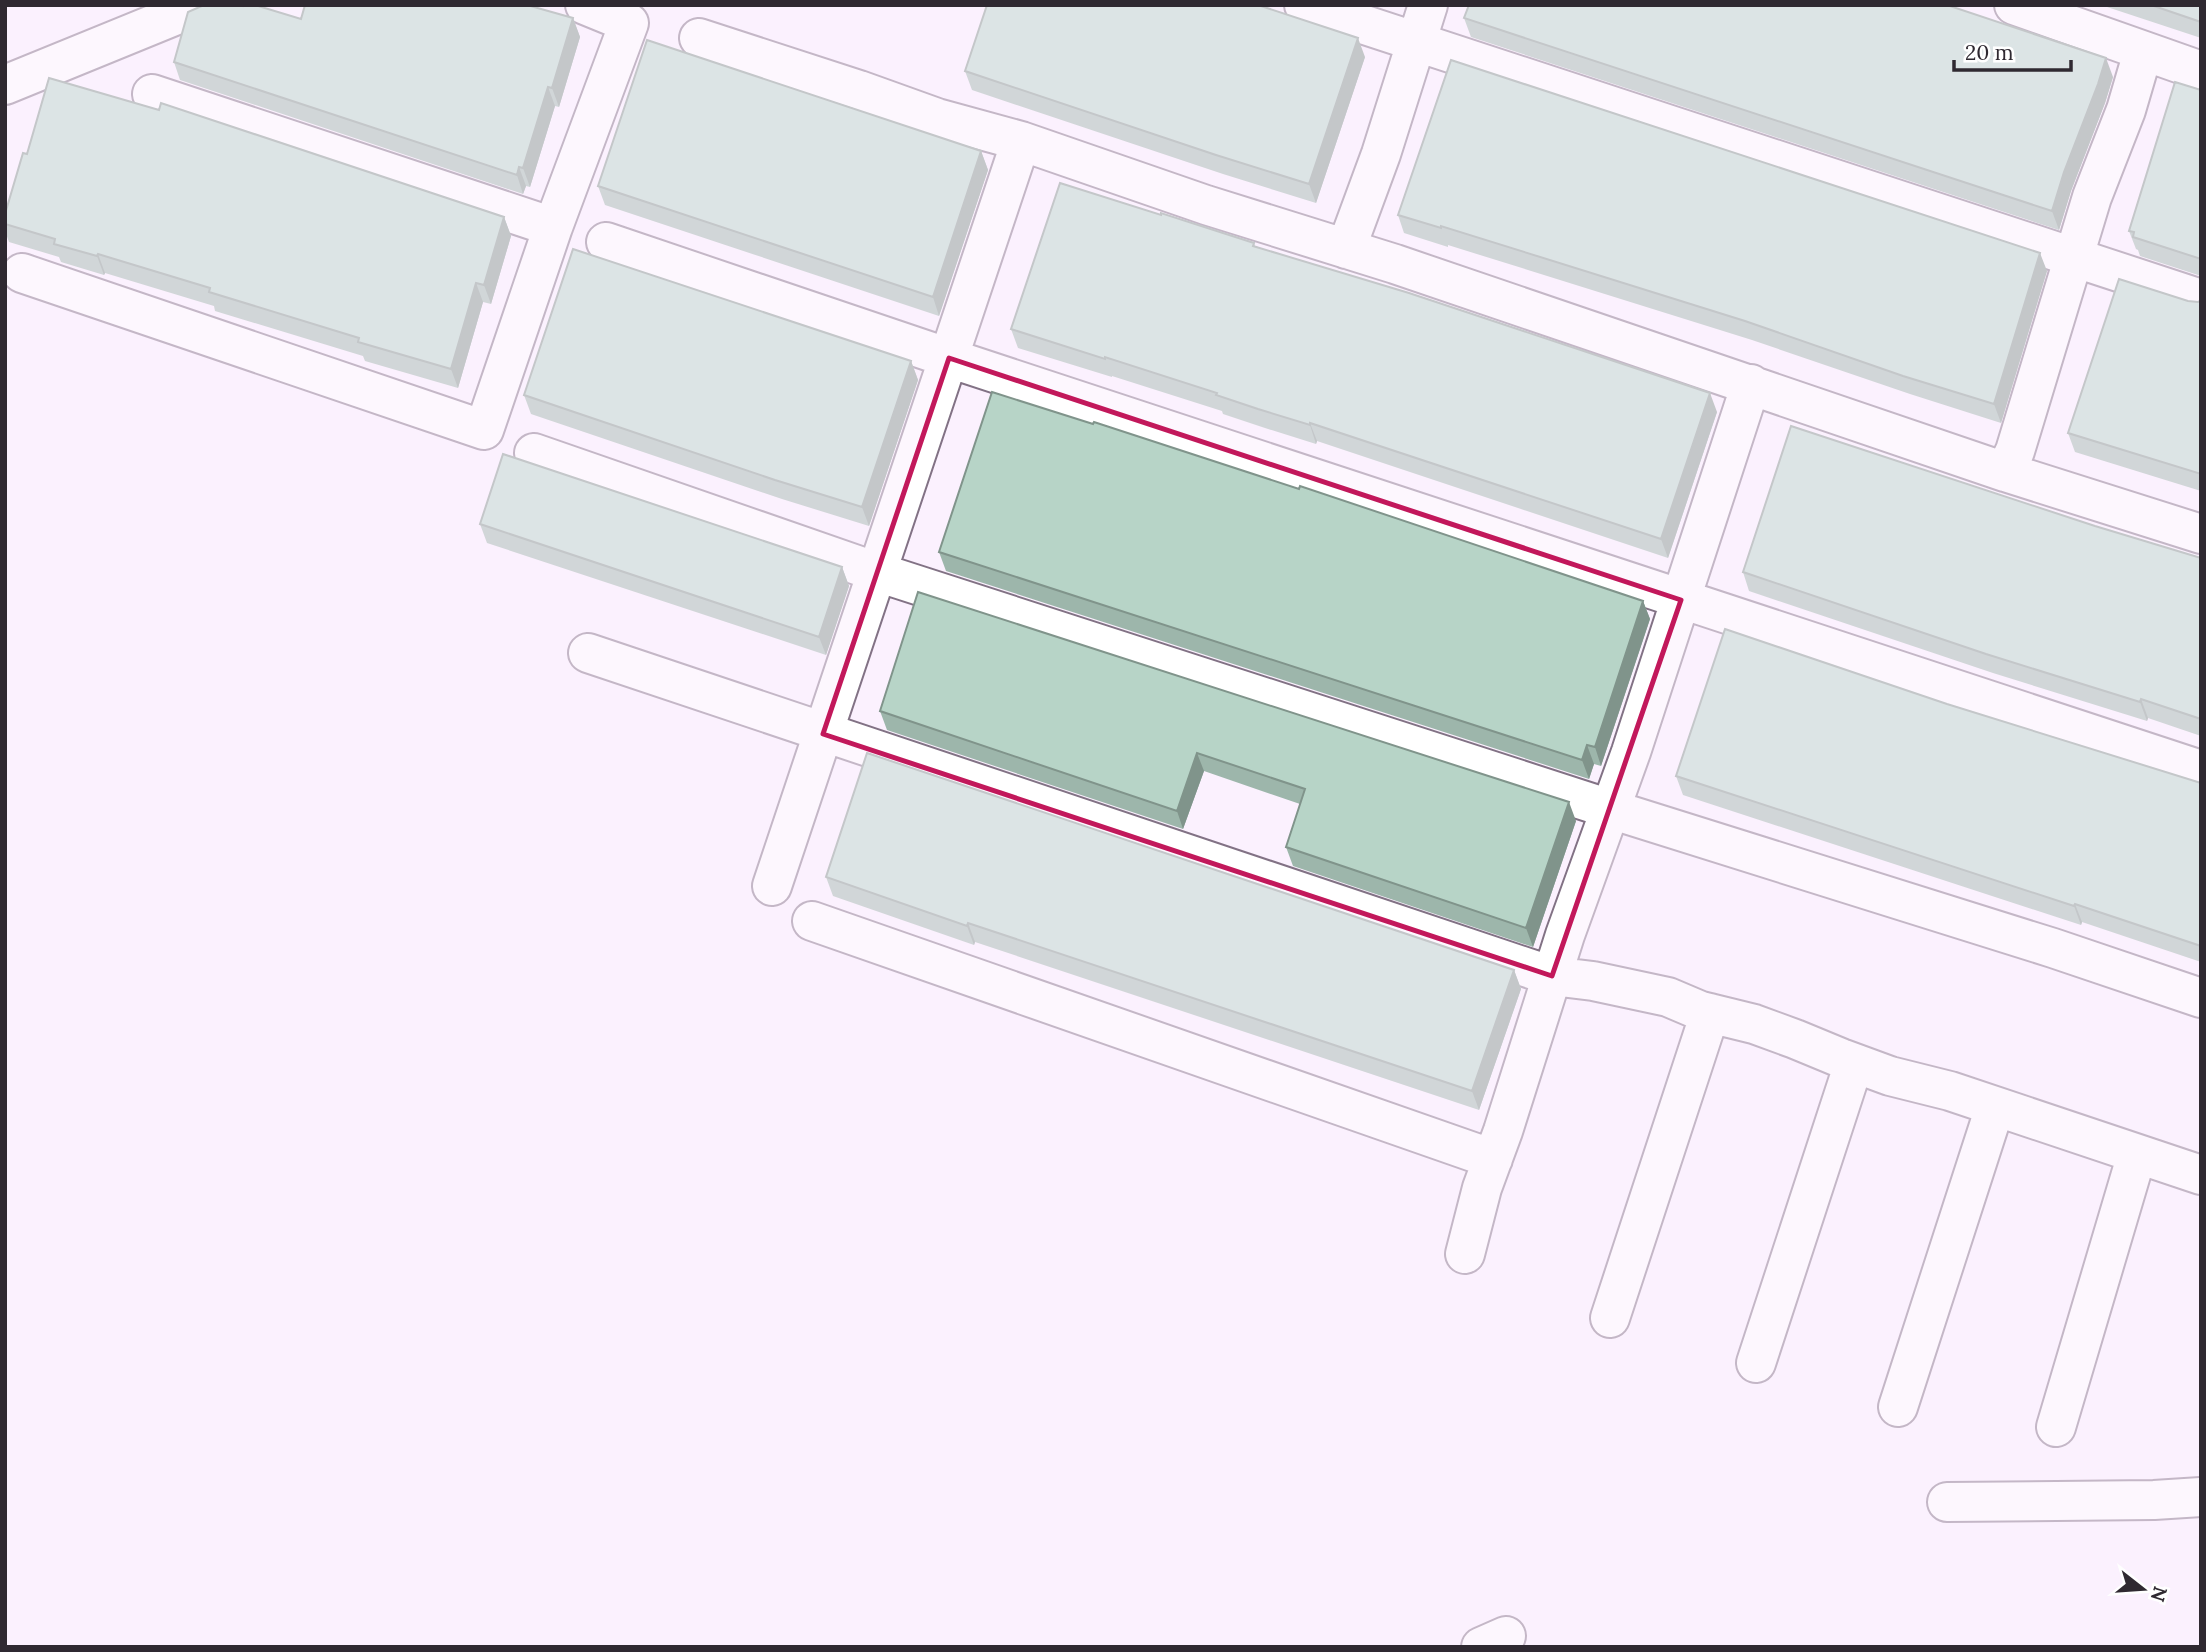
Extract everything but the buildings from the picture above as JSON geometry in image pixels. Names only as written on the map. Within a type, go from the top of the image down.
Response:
[{"type":"street","points":[[5,85],[201,5]]},
{"type":"street","points":[[22,273],[484,430],[553,228],[629,23],[585,5]]},
{"type":"street","points":[[1304,5],[2201,299]]},
{"type":"street","points":[[1346,249],[1381,154],[1427,5]]},
{"type":"street","points":[[2014,5],[2201,71]]},
{"type":"street","points":[[699,38],[937,118],[1021,141],[1132,181],[1541,312],[1641,349],[2005,472],[2201,534]]},
{"type":"street","points":[[2005,472],[2015,451],[2092,197],[2129,101],[2143,52]]},
{"type":"street","points":[[152,94],[553,228]]},
{"type":"street","points":[[772,886],[1021,141]]},
{"type":"street","points":[[606,242],[948,358],[2201,770]]},
{"type":"street","points":[[1465,1254],[1552,976],[1631,752],[1751,384]]},
{"type":"street","points":[[534,453],[877,572],[1610,809],[2053,948],[2201,998]]},
{"type":"street","points":[[588,653],[823,734],[1552,976],[1592,981],[1668,997],[1710,1013],[1754,1024],[1854,1063],[2201,1175]]},
{"type":"street","points":[[812,920],[1493,1159]]},
{"type":"street","points":[[1610,1318],[1710,1013]]},
{"type":"street","points":[[1756,1363],[1854,1063]]},
{"type":"street","points":[[1898,1408],[1995,1107]]},
{"type":"street","points":[[2056,1427],[2137,1154]]},
{"type":"street","points":[[1947,1502],[2201,1497]]},
{"type":"highlighted area","points":[[949,358],[1681,600],[1552,976],[823,734]]}]
